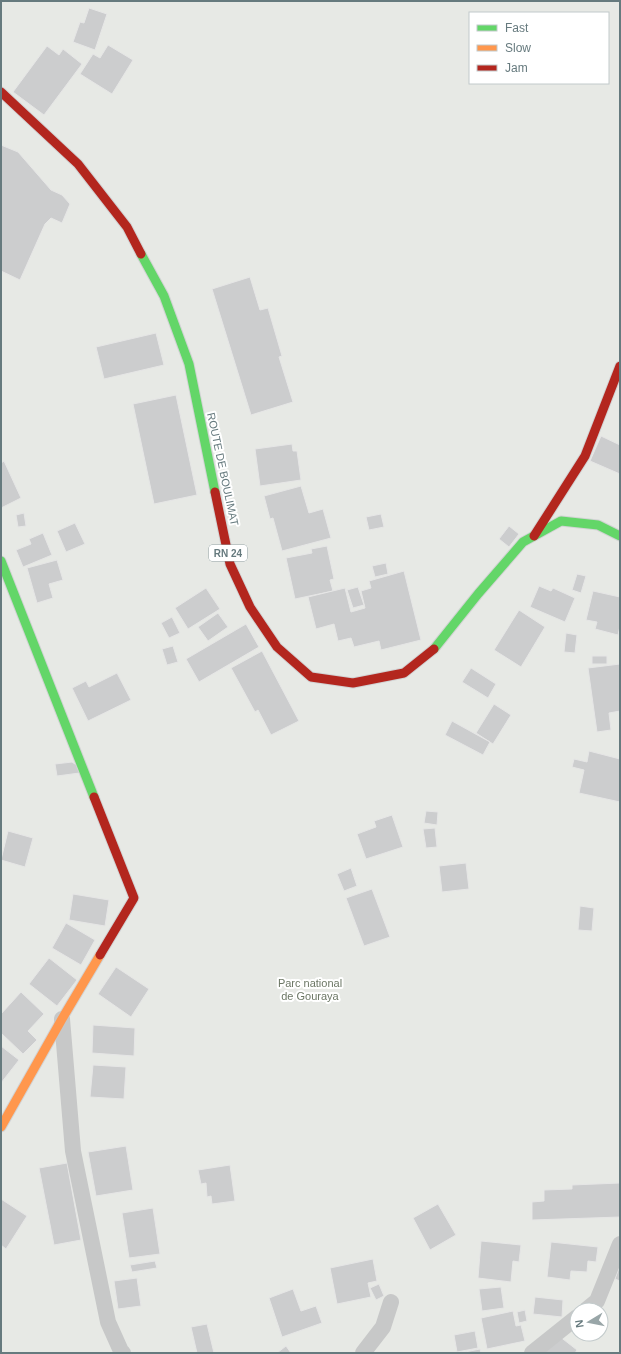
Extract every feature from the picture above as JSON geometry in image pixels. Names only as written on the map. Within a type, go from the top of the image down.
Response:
[{"type":"main road","name":"ROUTE DE BOULIMAT","points":[[1,92],[78,164],[127,227],[164,296],[189,364],[230,564],[250,607],[277,647],[311,677],[353,683],[404,673],[437,647],[478,594],[523,542],[561,522],[598,525],[620,536]]},
{"type":"main road","points":[[534,536],[585,456],[620,366]]},
{"type":"main road","points":[[1,560],[134,898],[62,1019],[1,1127]]},
{"type":"street","points":[[62,1019],[73,1151],[108,1322],[123,1353]]},
{"type":"street","points":[[596,1302],[620,1244]]},
{"type":"street","points":[[363,1353],[384,1327],[390,1302]]},
{"type":"street","points":[[532,1353],[569,1323]]},
{"type":"green space","name":"Parc national de Gouraya","points":[[1,1],[620,1],[620,1353],[1,1353]]},
{"type":"building","points":[[89,8],[107,14],[95,50],[73,42],[80,22],[84,23]]},
{"type":"building","points":[[108,45],[133,60],[112,94],[80,74],[93,54],[100,58]]},
{"type":"building","points":[[47,46],[59,55],[63,49],[82,64],[44,115],[13,92]]},
{"type":"building","points":[[1,145],[18,152],[51,190],[62,195],[70,204],[62,223],[51,218],[45,224],[20,280],[1,271]]},
{"type":"building","points":[[250,277],[260,310],[268,308],[282,356],[279,357],[293,402],[251,415],[212,289]]},
{"type":"building","points":[[156,333],[164,365],[104,379],[96,347]]},
{"type":"building","points":[[176,395],[197,495],[154,504],[133,404]]},
{"type":"building","points":[[601,436],[620,445],[620,474],[590,461]]},
{"type":"building","points":[[292,444],[293,451],[297,451],[301,480],[260,486],[255,449]]},
{"type":"building","points":[[4,461],[21,498],[1,508],[1,463]]},
{"type":"building","points":[[301,486],[309,513],[323,509],[331,538],[282,551],[273,518],[270,519],[264,496]]},
{"type":"building","points":[[24,513],[26,526],[18,527],[16,515]]},
{"type":"building","points":[[381,514],[384,527],[369,530],[366,517]]},
{"type":"building","points":[[75,523],[85,544],[66,552],[57,531]]},
{"type":"building","points":[[509,526],[519,534],[509,547],[499,539]]},
{"type":"building","points":[[43,533],[52,555],[23,567],[16,550],[31,544],[29,539]]},
{"type":"building","points":[[327,546],[334,579],[330,580],[333,591],[295,599],[286,558],[312,553],[311,549]]},
{"type":"building","points":[[57,560],[63,580],[49,584],[53,598],[37,603],[27,568]]},
{"type":"building","points":[[386,563],[388,574],[375,577],[372,566]]},
{"type":"building","points":[[404,571],[421,640],[381,650],[379,641],[354,647],[351,638],[338,641],[334,624],[316,629],[308,597],[345,588],[351,612],[365,608],[361,591],[371,588],[369,581]]},
{"type":"building","points":[[577,574],[586,576],[581,593],[572,590]]},
{"type":"building","points":[[539,586],[551,591],[553,588],[575,598],[565,622],[530,607]]},
{"type":"building","points":[[358,587],[364,605],[353,608],[347,590]]},
{"type":"building","points":[[206,588],[220,609],[188,629],[175,608]]},
{"type":"building","points":[[593,591],[620,597],[620,626],[618,635],[595,629],[597,622],[586,620]]},
{"type":"building","points":[[519,610],[545,627],[521,667],[494,650]]},
{"type":"building","points":[[218,613],[228,627],[208,641],[198,627]]},
{"type":"building","points":[[172,617],[180,633],[169,638],[161,623]]},
{"type":"building","points":[[246,624],[259,647],[199,682],[186,659]]},
{"type":"building","points":[[566,633],[577,635],[575,653],[564,652]]},
{"type":"building","points":[[173,646],[178,662],[167,665],[162,649]]},
{"type":"building","points":[[262,651],[299,721],[271,735],[258,710],[255,712],[231,668]]},
{"type":"building","points":[[592,656],[607,656],[607,664],[592,664]]},
{"type":"building","points":[[620,664],[620,711],[609,713],[611,730],[597,732],[588,668]]},
{"type":"building","points":[[471,668],[496,684],[488,698],[462,682]]},
{"type":"building","points":[[117,673],[131,700],[88,721],[72,688],[86,681],[89,687]]},
{"type":"building","points":[[494,704],[511,715],[493,744],[476,733]]},
{"type":"building","points":[[452,721],[490,742],[483,755],[445,735]]},
{"type":"building","points":[[589,751],[620,759],[620,802],[579,793],[584,770],[572,767],[574,759],[587,762]]},
{"type":"building","points":[[72,762],[87,772],[57,776],[55,764]]},
{"type":"building","points":[[426,811],[438,812],[437,825],[424,823]]},
{"type":"building","points":[[392,815],[403,847],[366,859],[357,834],[376,827],[374,821]]},
{"type":"building","points":[[435,828],[437,847],[426,848],[423,829]]},
{"type":"building","points":[[8,831],[33,838],[25,867],[1,860]]},
{"type":"building","points":[[466,863],[469,889],[442,892],[439,866]]},
{"type":"building","points":[[351,868],[357,886],[344,891],[337,874]]},
{"type":"building","points":[[372,889],[390,937],[364,946],[346,898]]},
{"type":"building","points":[[73,894],[109,900],[105,926],[69,920]]},
{"type":"building","points":[[580,906],[594,908],[592,931],[578,930]]},
{"type":"building","points":[[66,923],[95,940],[81,965],[52,948]]},
{"type":"building","points":[[49,958],[77,980],[57,1006],[29,984]]},
{"type":"building","points":[[116,967],[149,989],[131,1017],[98,994]]},
{"type":"building","points":[[21,992],[44,1014],[28,1031],[37,1040],[23,1054],[1,1033],[1,1014]]},
{"type":"building","points":[[93,1025],[135,1028],[134,1056],[92,1053]]},
{"type":"building","points":[[1,1046],[19,1060],[1,1083]]},
{"type":"building","points":[[93,1065],[126,1067],[124,1099],[90,1097]]},
{"type":"building","points":[[126,1146],[133,1190],[96,1196],[88,1152]]},
{"type":"building","points":[[67,1163],[81,1240],[54,1245],[39,1168]]},
{"type":"building","points":[[230,1165],[235,1201],[212,1204],[211,1196],[207,1197],[206,1183],[201,1184],[198,1170]]},
{"type":"building","points":[[620,1183],[620,1217],[532,1220],[532,1202],[544,1201],[544,1190],[572,1189],[572,1185]]},
{"type":"building","points":[[1,1199],[27,1216],[6,1249],[1,1245]]},
{"type":"building","points":[[438,1204],[456,1235],[430,1250],[413,1218]]},
{"type":"building","points":[[153,1208],[160,1254],[129,1258],[122,1213]]},
{"type":"building","points":[[481,1241],[521,1245],[519,1262],[513,1261],[511,1282],[478,1278]]},
{"type":"building","points":[[551,1242],[598,1247],[596,1262],[588,1261],[587,1272],[571,1271],[570,1280],[547,1277]]},
{"type":"building","points":[[373,1259],[377,1281],[368,1283],[371,1297],[337,1304],[330,1268]]},
{"type":"building","points":[[155,1261],[157,1268],[132,1272],[130,1265]]},
{"type":"building","points":[[620,1265],[620,1281],[615,1279]]},
{"type":"building","points":[[137,1278],[141,1306],[118,1309],[114,1281]]},
{"type":"building","points":[[379,1284],[384,1296],[376,1300],[370,1288]]},
{"type":"building","points":[[501,1287],[504,1308],[482,1311],[479,1289]]},
{"type":"building","points":[[293,1289],[301,1311],[316,1306],[322,1323],[282,1337],[269,1298]]},
{"type":"building","points":[[535,1297],[563,1300],[562,1317],[533,1314]]},
{"type":"building","points":[[525,1310],[527,1321],[519,1323],[517,1312]]},
{"type":"building","points":[[513,1311],[516,1326],[521,1325],[525,1341],[487,1349],[481,1318]]},
{"type":"building","points":[[207,1324],[214,1353],[197,1353],[191,1327]]},
{"type":"building","points":[[475,1331],[478,1348],[457,1352],[454,1335]]},
{"type":"building","points":[[554,1332],[577,1350],[575,1353],[538,1353]]},
{"type":"building","points":[[286,1346],[291,1353],[277,1353]]},
{"type":"building","points":[[480,1349],[481,1353],[460,1353]]},
{"type":"traffic: fast","points":[[141,254],[164,296],[189,364],[215,492]]},
{"type":"traffic: fast","points":[[434,649],[478,594],[523,542],[561,521],[598,525],[620,536]]},
{"type":"traffic: fast","points":[[1,561],[94,797]]},
{"type":"traffic: slow","points":[[1,1127],[100,955]]},
{"type":"traffic: jam","points":[[1,92],[78,164],[127,227],[141,254]]},
{"type":"traffic: jam","points":[[534,536],[585,456],[620,366]]},
{"type":"traffic: jam","points":[[215,492],[230,564],[250,607],[277,647],[311,677],[353,683],[404,673],[434,649]]},
{"type":"traffic: jam","points":[[94,797],[134,898],[100,955]]}]
